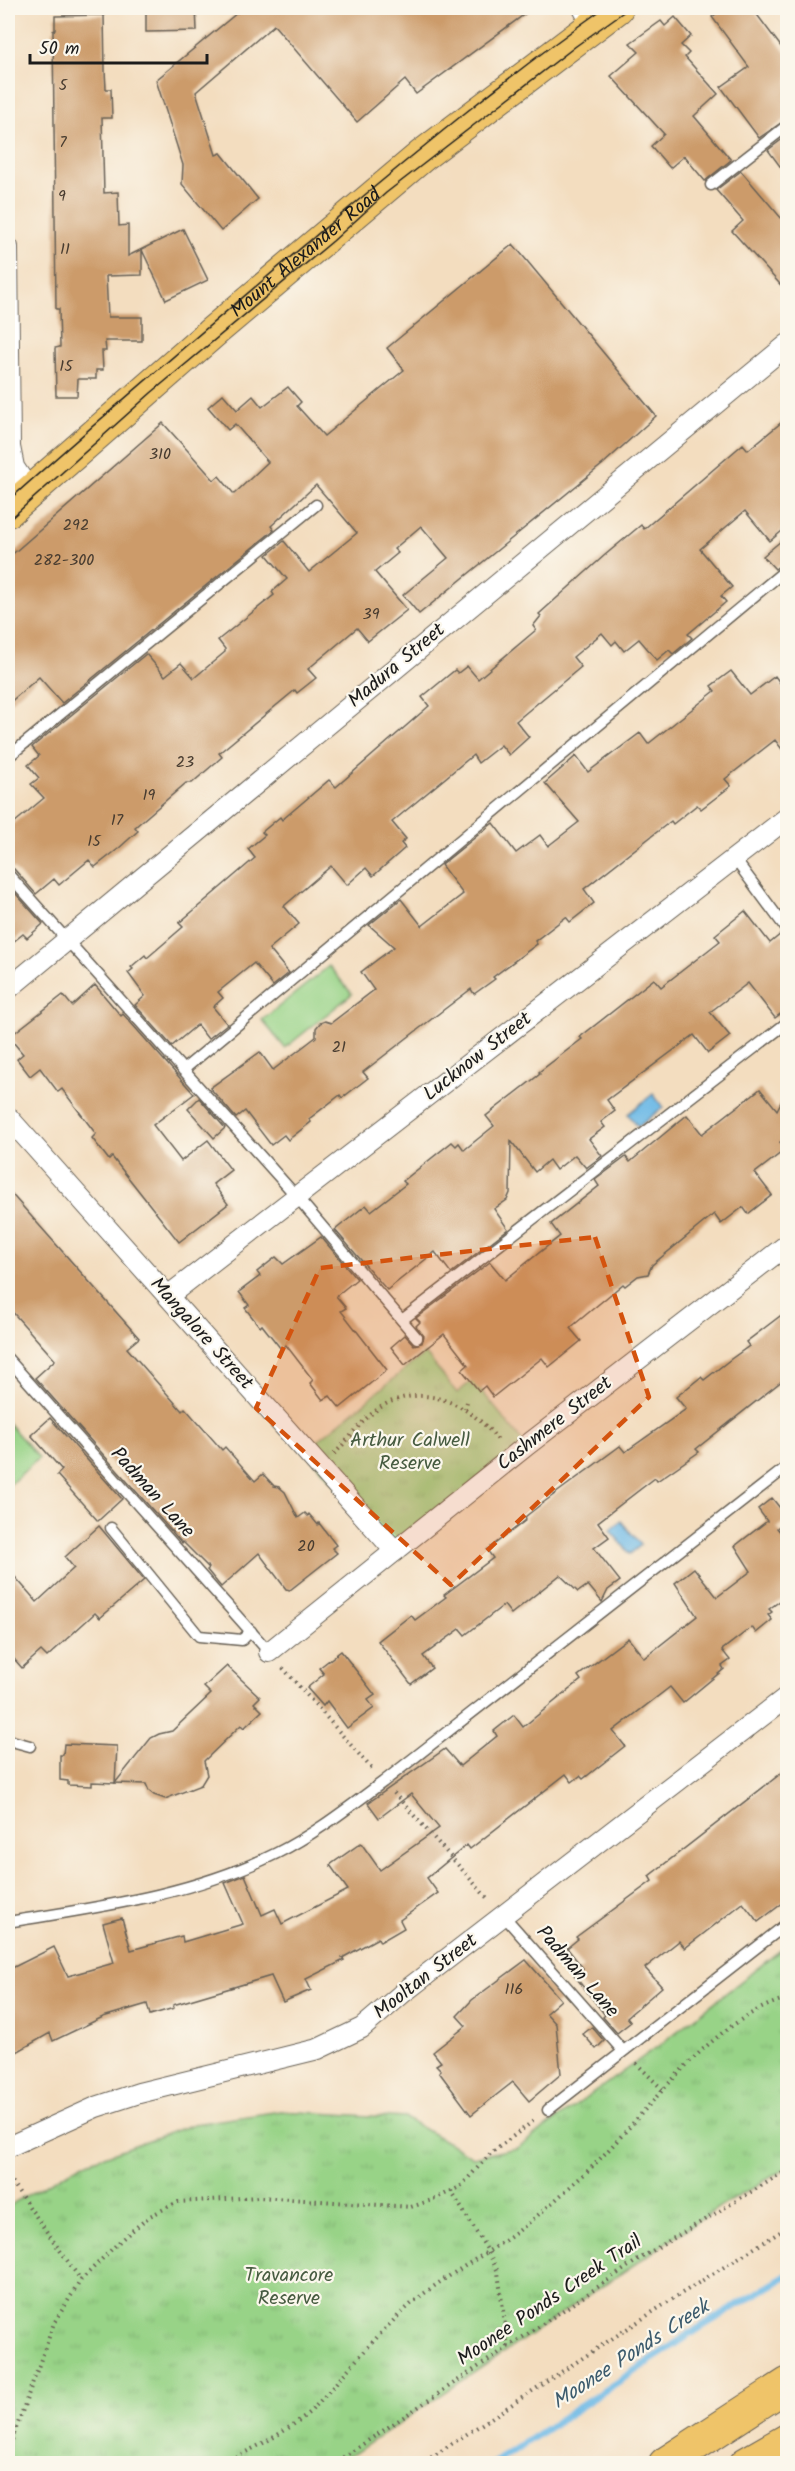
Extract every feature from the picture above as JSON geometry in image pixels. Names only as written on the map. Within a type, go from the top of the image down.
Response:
[{"type":"highway","points":[[665,2463],[788,2384]]},
{"type":"highway","points":[[746,2463],[788,2440]]},
{"type":"main road","name":"Mount Alexander Road","points":[[19,501],[408,168],[597,13]]},
{"type":"street","points":[[8,247],[10,447],[19,501]]},
{"type":"street","name":"Madura Street","points":[[8,989],[788,344]]},
{"type":"street","name":"Lucknow Street","points":[[168,1296],[788,817]]},
{"type":"street","name":"Mangalore Street","points":[[8,1117],[395,1551]]},
{"type":"street","name":"Cashmere Street","points":[[269,1652],[512,1458],[788,1244]]},
{"type":"street","name":"Mooltan Street","points":[[8,2147],[96,2107],[139,2093],[318,2049],[362,2028],[788,1696]]},
{"type":"lane","points":[[711,185],[788,125]]},
{"type":"lane","points":[[8,757],[315,505]]},
{"type":"lane","points":[[183,1070],[788,568]]},
{"type":"lane","points":[[734,858],[788,931]]},
{"type":"lane","points":[[8,874],[297,1197],[417,1338]]},
{"type":"lane","points":[[402,1320],[788,1022]]},
{"type":"lane","name":"Padman Lane","points":[[8,1359],[269,1652]]},
{"type":"lane","points":[[8,1922],[85,1910],[190,1887],[244,1868],[279,1852],[332,1820],[383,1782],[788,1466]]},
{"type":"lane","points":[[111,1528],[199,1636],[242,1640],[251,1631]]},
{"type":"lane","points":[[8,1740],[30,1746]]},
{"type":"lane","name":"Padman Lane","points":[[504,1916],[623,2051]]},
{"type":"lane","points":[[548,2110],[788,1923]]},
{"type":"path","points":[[336,1452],[374,1412],[393,1400],[423,1395],[440,1398],[465,1409],[482,1421],[512,1458]]},
{"type":"path","points":[[465,1409],[467,1402]]},
{"type":"path","points":[[219,2463],[260,2446],[312,2410],[394,2322],[426,2293],[507,2239],[582,2177],[616,2144],[663,2090],[713,2042],[756,2011],[788,1998]]},
{"type":"path","points":[[623,2051],[663,2090]]},
{"type":"path","points":[[8,2451],[54,2323],[81,2280],[131,2231],[150,2217],[178,2202],[259,2197],[411,2207],[460,2187],[491,2153],[548,2110]]},
{"type":"path","name":"Moonee Ponds Creek Trail","points":[[333,2463],[647,2254],[788,2170]]},
{"type":"path","points":[[8,2177],[81,2280]]},
{"type":"path","points":[[451,2191],[488,2251],[498,2272],[508,2347]]},
{"type":"path","points":[[421,2463],[661,2306],[788,2227]]},
{"type":"highlighted area","points":[[595,1237],[649,1397],[451,1585],[256,1408],[320,1268]]},
{"type":"green space","points":[[329,966],[352,994],[285,1048],[262,1020]]},
{"type":"green space","name":"Arthur Calwell Reserve","points":[[425,1353],[457,1393],[473,1380],[526,1446],[395,1551],[305,1451]]},
{"type":"green space","points":[[8,1423],[39,1458],[8,1486]]},
{"type":"green space","name":"Travancore Reserve","points":[[787,1945],[787,2168],[721,2206],[340,2463],[8,2463],[8,2208],[15,2202],[82,2164],[194,2124],[281,2111],[405,2118],[473,2157],[517,2148],[661,2044]]},
{"type":"water","points":[[653,1094],[663,1107],[638,1127],[628,1114]]},
{"type":"water","points":[[621,1521],[641,1545],[630,1554],[610,1530]]},
{"type":"building","points":[[146,8],[196,8],[197,31],[146,32]]},
{"type":"building","points":[[243,8],[533,8],[416,94],[405,80],[357,122],[274,25],[196,92],[216,155],[221,153],[258,199],[221,231],[182,184],[183,165],[156,80]]},
{"type":"building","points":[[724,8],[752,8],[788,56],[788,118],[759,138],[721,87],[749,67],[712,17]]},
{"type":"building","points":[[104,15],[106,89],[111,89],[112,118],[102,118],[104,193],[118,192],[119,226],[128,225],[128,256],[183,229],[208,280],[166,300],[142,250],[142,275],[106,276],[108,317],[142,317],[142,341],[105,341],[106,351],[102,351],[103,370],[96,370],[96,379],[78,379],[77,396],[56,396],[55,348],[60,347],[59,309],[56,309],[53,31],[55,30],[55,16]]},
{"type":"building","points":[[675,17],[691,36],[681,45],[689,53],[685,57],[718,94],[694,116],[731,160],[705,181],[684,156],[670,168],[651,146],[664,134],[611,76],[639,52],[630,43],[661,21],[665,26]]},
{"type":"building","points":[[788,135],[788,177],[768,150]]},
{"type":"building","points":[[741,171],[788,226],[788,293],[732,231],[743,221],[716,190]]},
{"type":"building","points":[[513,244],[656,416],[603,464],[419,614],[403,595],[448,558],[421,526],[394,549],[398,553],[375,572],[407,610],[368,641],[357,628],[308,669],[316,678],[297,693],[295,690],[219,753],[222,757],[192,783],[186,783],[135,827],[138,831],[118,849],[95,867],[89,860],[59,885],[54,879],[36,894],[14,869],[8,867],[8,828],[44,798],[31,784],[39,778],[28,765],[39,756],[32,747],[146,654],[165,676],[181,663],[194,678],[225,652],[218,640],[274,595],[272,592],[287,579],[267,555],[284,541],[309,572],[357,533],[316,485],[271,526],[274,530],[62,703],[39,677],[8,704],[8,558],[163,423],[214,480],[219,476],[234,494],[268,462],[235,424],[228,430],[208,407],[223,394],[237,410],[253,396],[262,407],[288,387],[301,402],[297,406],[324,436],[404,370],[387,348]]},
{"type":"building","points":[[788,417],[788,526],[770,541],[745,511],[700,549],[732,587],[721,596],[726,602],[688,634],[692,638],[673,654],[669,650],[657,660],[639,639],[624,651],[616,641],[612,645],[602,633],[573,657],[581,667],[516,721],[529,737],[509,755],[501,745],[478,763],[473,755],[392,822],[406,839],[401,843],[405,848],[373,876],[366,868],[347,885],[331,866],[284,906],[299,924],[269,949],[289,973],[273,986],[254,963],[218,992],[223,998],[213,1007],[227,1024],[208,1039],[197,1025],[172,1046],[135,1005],[145,996],[128,973],[133,969],[131,967],[145,955],[147,958],[183,927],[179,923],[255,858],[248,849],[265,835],[262,832],[280,817],[282,820],[329,780],[336,787],[429,706],[422,697],[455,670],[458,673],[467,666],[478,679],[536,630],[533,626],[541,616],[539,614],[605,555],[641,525],[644,529],[743,444],[748,450]]},
{"type":"building","points":[[788,535],[788,559],[775,569],[763,556]]},
{"type":"building","points":[[731,671],[750,695],[775,676],[788,694],[788,757],[775,740],[725,779],[731,786],[701,809],[697,805],[673,824],[671,821],[584,889],[594,903],[570,922],[566,917],[535,941],[537,944],[493,977],[495,979],[474,994],[471,989],[363,1072],[368,1078],[342,1098],[340,1095],[309,1119],[311,1122],[288,1140],[284,1135],[271,1145],[245,1111],[236,1118],[210,1088],[260,1052],[273,1070],[316,1037],[316,1028],[320,1023],[325,1021],[331,1023],[374,990],[361,972],[394,947],[369,925],[401,899],[422,926],[463,894],[441,865],[493,823],[516,853],[540,835],[548,846],[579,822],[545,783],[576,756],[588,772],[640,733],[648,744],[715,691],[711,686]]},
{"type":"building","points":[[8,885],[43,924],[27,938],[23,934],[8,946]]},
{"type":"building","points":[[745,911],[770,943],[781,934],[788,938],[788,1008],[775,1018],[748,983],[710,1012],[730,1036],[708,1053],[694,1035],[607,1100],[615,1111],[601,1122],[605,1127],[589,1139],[602,1156],[586,1168],[575,1155],[556,1170],[549,1160],[535,1172],[511,1141],[510,1193],[507,1200],[494,1209],[508,1229],[451,1273],[435,1252],[387,1290],[335,1230],[366,1205],[371,1211],[406,1184],[403,1181],[452,1142],[456,1146],[459,1143],[464,1150],[494,1126],[486,1116],[582,1039],[580,1037],[654,979],[661,987],[720,941],[715,935]]},
{"type":"building","points":[[95,985],[194,1094],[153,1125],[181,1161],[208,1140],[231,1170],[213,1184],[228,1204],[179,1242],[112,1157],[109,1160],[92,1138],[96,1134],[62,1089],[58,1092],[40,1068],[30,1076],[17,1059],[23,1054],[9,1037],[63,995],[72,1006]]},
{"type":"building","points":[[760,1089],[777,1110],[788,1089],[788,1136],[780,1142],[786,1149],[755,1173],[772,1195],[748,1214],[743,1207],[721,1224],[714,1214],[652,1265],[648,1274],[638,1276],[625,1286],[623,1284],[570,1328],[581,1341],[549,1367],[542,1358],[493,1397],[485,1386],[479,1391],[462,1370],[468,1365],[444,1334],[405,1365],[391,1347],[405,1335],[414,1345],[422,1343],[424,1336],[416,1326],[420,1322],[416,1318],[490,1262],[505,1280],[560,1236],[551,1224],[599,1186],[595,1180],[626,1157],[630,1162],[687,1115],[702,1134]]},
{"type":"building","points":[[199,1098],[225,1128],[214,1138],[188,1109]]},
{"type":"building","points":[[8,1190],[139,1338],[127,1348],[182,1411],[185,1408],[222,1450],[225,1447],[255,1481],[263,1474],[274,1486],[285,1492],[298,1518],[305,1513],[308,1516],[309,1514],[318,1525],[319,1523],[336,1545],[332,1548],[337,1553],[290,1590],[286,1589],[259,1553],[221,1587],[207,1570],[209,1568],[182,1543],[35,1378],[55,1360],[8,1307]]},
{"type":"building","points":[[321,1237],[357,1279],[336,1296],[346,1308],[341,1311],[387,1370],[340,1408],[330,1396],[323,1400],[310,1383],[313,1380],[286,1345],[281,1349],[245,1308],[249,1305],[239,1292],[260,1276],[257,1272],[276,1257],[283,1264]]},
{"type":"building","points":[[788,1310],[788,1376],[696,1449],[699,1452],[657,1481],[655,1478],[598,1522],[609,1537],[594,1548],[620,1581],[608,1590],[602,1602],[588,1585],[578,1592],[560,1575],[511,1614],[504,1605],[465,1635],[460,1629],[423,1656],[432,1668],[411,1684],[378,1641],[411,1615],[415,1620],[493,1558],[487,1550],[526,1520],[525,1517],[540,1505],[620,1446],[625,1452],[686,1409],[676,1397],[701,1377],[704,1380],[749,1346],[746,1342]]},
{"type":"building","points":[[50,1418],[122,1499],[98,1521],[57,1475],[62,1470],[31,1435]]},
{"type":"building","points":[[772,1498],[788,1518],[777,1528],[788,1541],[788,1595],[769,1609],[772,1612],[768,1615],[772,1620],[756,1633],[752,1627],[722,1650],[730,1660],[722,1666],[724,1669],[683,1703],[670,1687],[613,1731],[625,1746],[583,1779],[580,1776],[572,1782],[566,1774],[470,1849],[467,1845],[427,1878],[438,1893],[400,1920],[404,1928],[380,1942],[378,1938],[342,1958],[344,1960],[306,1979],[311,1990],[283,2002],[271,1976],[173,2005],[174,2008],[150,2015],[147,2004],[103,2017],[53,2041],[50,2033],[8,2057],[8,1970],[54,1947],[68,1976],[114,1963],[103,1923],[122,1918],[131,1950],[182,1936],[183,1942],[243,1924],[225,1883],[245,1875],[262,1915],[275,1909],[282,1924],[348,1890],[330,1865],[361,1843],[380,1870],[439,1828],[411,1794],[379,1818],[368,1803],[445,1749],[460,1766],[497,1736],[494,1731],[514,1715],[523,1727],[581,1680],[578,1676],[628,1638],[644,1658],[697,1616],[675,1583],[694,1568],[717,1597],[751,1571],[735,1546],[767,1521],[758,1509]]},
{"type":"building","points":[[99,1526],[144,1580],[100,1618],[95,1613],[47,1657],[41,1651],[22,1668],[8,1652],[8,1569],[37,1602],[74,1568],[65,1557]]},
{"type":"building","points":[[341,1651],[375,1695],[368,1700],[374,1708],[347,1728],[327,1701],[323,1706],[307,1688],[324,1674],[319,1668]]},
{"type":"building","points":[[227,1666],[260,1697],[254,1703],[262,1711],[244,1728],[241,1725],[204,1761],[207,1775],[201,1785],[165,1799],[154,1795],[146,1784],[115,1783],[151,1738],[172,1731],[211,1694],[204,1687]]},
{"type":"building","points":[[64,1744],[117,1746],[115,1783],[92,1782],[92,1786],[68,1785],[68,1781],[60,1780],[60,1755],[63,1755]]},
{"type":"building","points":[[788,1768],[788,1899],[758,1922],[743,1903],[685,1948],[679,1941],[645,1968],[662,1987],[627,2017],[631,2022],[617,2033],[574,1975],[583,1968],[567,1948],[578,1939],[576,1937],[652,1881],[649,1876]]},
{"type":"building","points":[[526,1960],[561,2000],[546,2013],[556,2024],[561,2074],[529,2101],[513,2082],[471,2115],[439,2072],[441,2070],[436,2065],[441,2062],[433,2052],[466,2026],[457,2016],[472,2000]]},
{"type":"building","points":[[592,2027],[604,2041],[596,2049],[583,2034]]},
{"type":"waterway","name":"Moonee Ponds Creek","points":[[493,2464],[701,2327],[788,2275]]},
{"type":"tram line","points":[[8,501],[159,368],[384,179],[493,91],[604,8]]},
{"type":"tram line","points":[[8,521],[151,393],[333,241],[386,193],[576,46],[629,8]]}]
